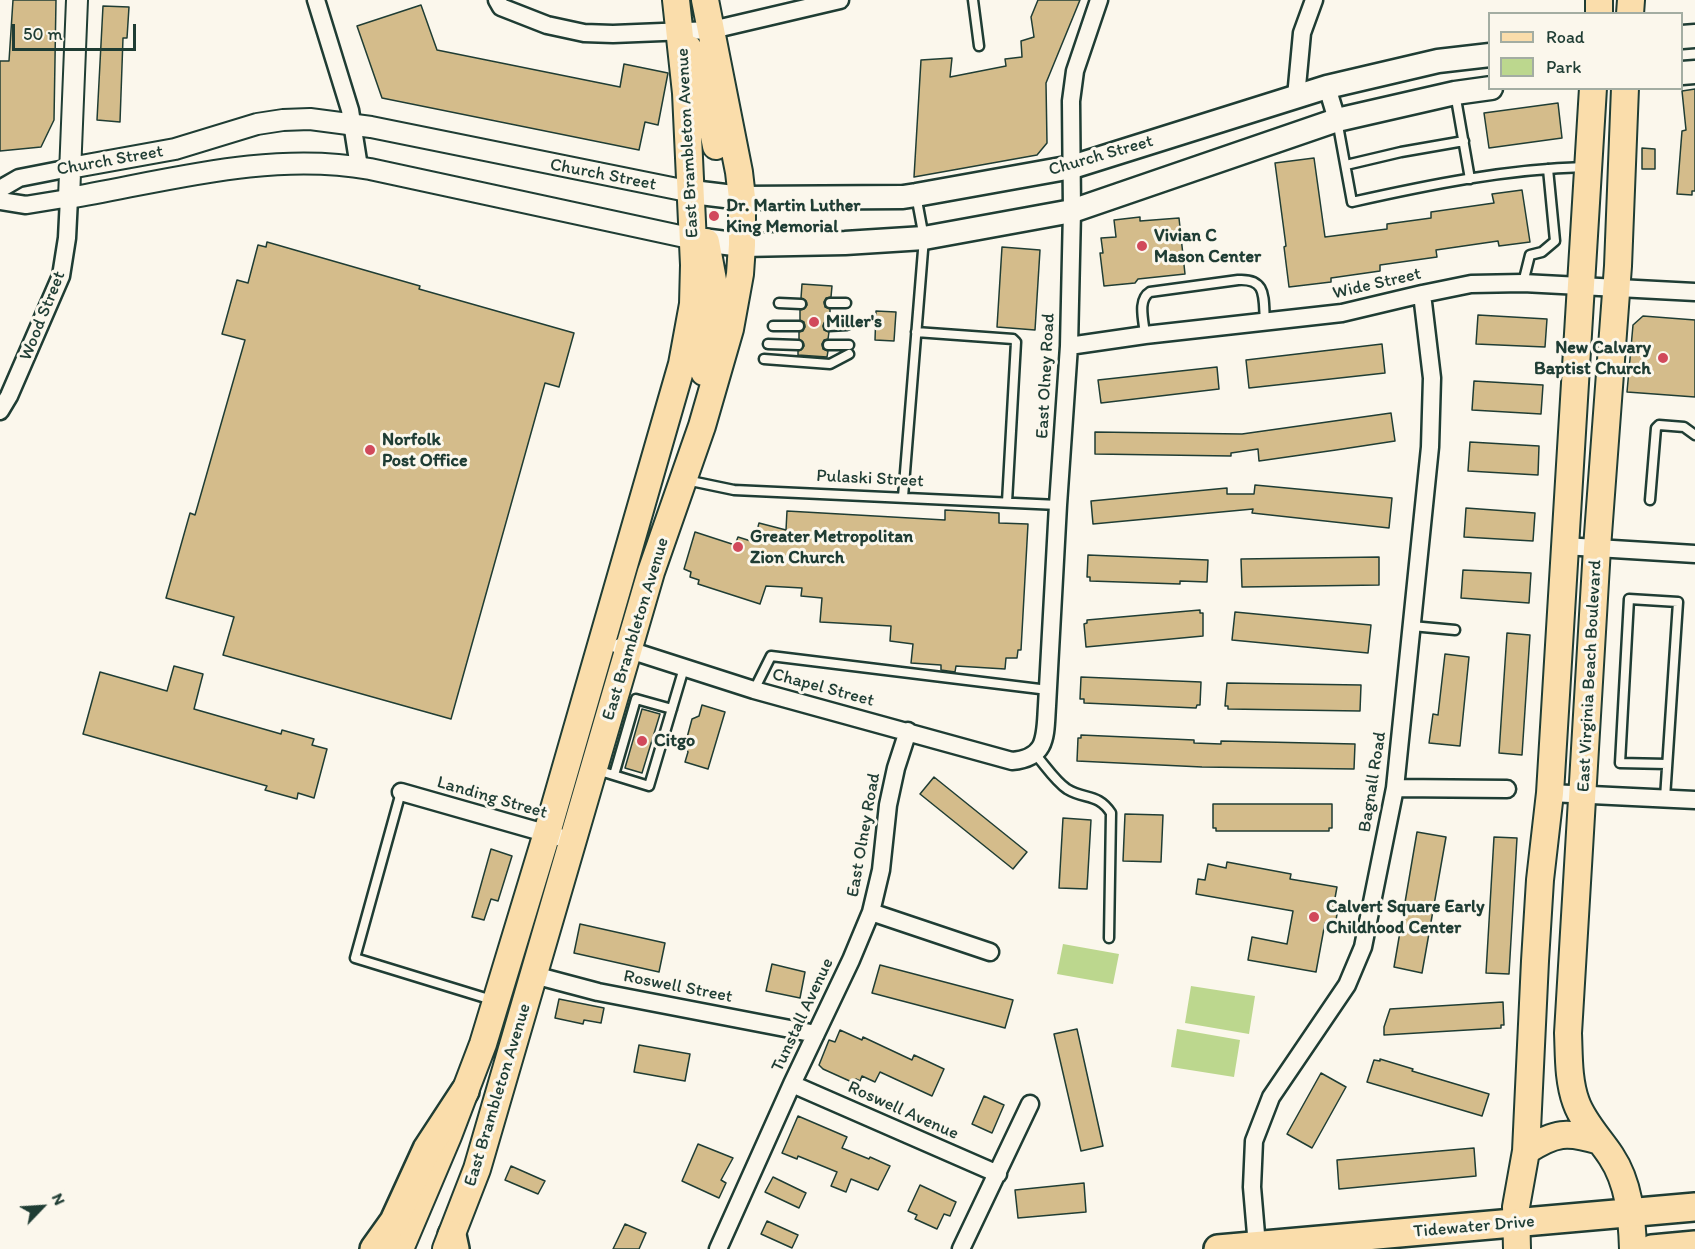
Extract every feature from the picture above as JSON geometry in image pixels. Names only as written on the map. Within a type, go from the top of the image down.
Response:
[{"type":"highway","points":[[374,1249],[394,1221],[427,1149],[465,1091]]},
{"type":"highway","name":"Tidewater Drive","points":[[1218,1249],[1516,1236],[1630,1213],[1695,1207]]},
{"type":"highway","points":[[1652,1249],[1695,1245]]},
{"type":"main road","name":"East Brambleton Avenue","points":[[400,1249],[483,1044],[547,833],[682,364],[693,304],[700,240],[692,192],[681,30],[676,0]]},
{"type":"main road","name":"East Brambleton Avenue","points":[[451,1244],[477,1169],[573,841],[613,769],[626,696],[629,650],[651,572],[706,413],[734,307],[742,245],[736,197],[739,172],[705,0]]},
{"type":"main road","points":[[681,30],[703,79],[736,197]]},
{"type":"main road","name":"Church Street","points":[[692,192],[736,197],[903,197],[916,195],[1072,167],[1327,87],[1438,61],[1488,55]]},
{"type":"main road","name":"Church Street","points":[[700,240],[742,245],[845,243],[924,238],[1072,211],[1337,120],[1455,93],[1488,88]]},
{"type":"main road","name":"East Virginia Beach Boulevard","points":[[1516,1236],[1519,1189],[1526,1150],[1537,926],[1550,793],[1593,90]]},
{"type":"main road","name":"East Virginia Beach Boulevard","points":[[1625,90],[1617,287],[1597,548],[1568,1033],[1571,1083],[1575,1101],[1579,1111],[1611,1155],[1623,1179],[1630,1213],[1633,1249]]},
{"type":"main road","points":[[700,240],[713,280],[713,312],[703,381],[706,413]]},
{"type":"main road","points":[[1526,1150],[1548,1137],[1563,1134],[1581,1135],[1600,1141]]},
{"type":"street","name":"Wood Street","points":[[0,411],[9,396],[61,276],[67,238],[77,0]]},
{"type":"street","points":[[316,0],[353,124],[359,167]]},
{"type":"street","points":[[499,4],[547,25],[584,33],[613,34],[712,30],[840,0]]},
{"type":"street","name":"East Olney Road","points":[[1035,754],[1045,739],[1069,346],[1072,211],[1071,100],[1075,71],[1099,0]]},
{"type":"street","points":[[1296,97],[1302,33],[1314,0]]},
{"type":"street","points":[[1327,87],[1337,120]]},
{"type":"street","name":"Church Street","points":[[0,189],[19,178],[175,149],[270,121],[310,119],[353,124],[692,192]]},
{"type":"street","name":"Church Street","points":[[0,201],[26,205],[261,165],[313,163],[359,167],[700,240]]},
{"type":"street","name":"Wide Street","points":[[1069,346],[1145,335],[1342,313],[1471,284],[1580,285],[1695,292]]},
{"type":"street","name":"Bagnall Road","points":[[1257,1246],[1252,1187],[1254,1141],[1271,1097],[1347,985],[1363,947],[1395,788],[1431,447],[1432,378],[1422,294]]},
{"type":"street","points":[[1564,546],[1695,554]]},
{"type":"street","name":"Chapel Street","points":[[602,641],[754,690],[1012,761],[1025,760],[1035,754]]},
{"type":"street","name":"East Olney Road","points":[[871,912],[881,870],[888,805],[896,768],[908,731]]},
{"type":"street","points":[[1395,788],[1507,789]]},
{"type":"street","name":"Landing Street","points":[[401,792],[573,841]]},
{"type":"street","points":[[1550,793],[1695,800]]},
{"type":"street","points":[[871,912],[990,952]]},
{"type":"street","name":"Tunstall Avenue","points":[[718,1249],[871,912]]},
{"type":"street","name":"Roswell Street","points":[[534,975],[598,992],[816,1034]]},
{"type":"street","name":"Roswell Avenue","points":[[792,1084],[998,1174]]},
{"type":"street","points":[[961,1249],[1030,1104]]},
{"type":"lane","points":[[973,0],[980,46]]},
{"type":"lane","points":[[1455,93],[1470,179]]},
{"type":"lane","points":[[1337,120],[1352,202],[1470,179],[1548,169],[1587,167]]},
{"type":"lane","points":[[1346,165],[1464,141]]},
{"type":"lane","points":[[1523,283],[1530,255],[1542,252],[1555,241],[1548,169]]},
{"type":"lane","points":[[903,497],[924,238],[916,195]]},
{"type":"lane","points":[[1145,335],[1142,302],[1150,292],[1238,280],[1249,279],[1256,281],[1259,285],[1262,292],[1265,322]]},
{"type":"lane","points":[[779,303],[801,304]]},
{"type":"lane","points":[[830,303],[846,303]]},
{"type":"lane","points":[[829,326],[847,325]]},
{"type":"lane","points":[[773,326],[799,326]]},
{"type":"lane","points":[[916,332],[1013,339],[1016,342],[1007,502]]},
{"type":"lane","points":[[768,344],[798,345]]},
{"type":"lane","points":[[764,359],[830,364],[849,350],[828,345]]},
{"type":"lane","points":[[1650,500],[1656,428],[1659,425],[1683,427],[1695,435]]},
{"type":"lane","name":"Pulaski Street","points":[[682,479],[734,490],[1058,505]]},
{"type":"lane","points":[[1665,798],[1678,602],[1629,599],[1620,763],[1667,764]]},
{"type":"lane","points":[[1412,626],[1455,630]]},
{"type":"lane","points":[[754,690],[771,656],[1048,690]]},
{"type":"lane","points":[[626,696],[635,717],[626,748],[613,769],[649,786],[684,668]]},
{"type":"lane","points":[[626,696],[671,712]]},
{"type":"lane","points":[[659,716],[671,712]]},
{"type":"lane","points":[[655,728],[666,727]]},
{"type":"lane","points":[[650,744],[662,742]]},
{"type":"lane","points":[[1035,754],[1066,788],[1096,798],[1105,803],[1111,813],[1109,938]]},
{"type":"lane","points":[[645,761],[657,759]]},
{"type":"lane","points":[[401,792],[355,958],[496,1001]]},
{"type":"green space","points":[[1063,944],[1119,954],[1113,984],[1057,974]]},
{"type":"green space","points":[[1191,986],[1255,996],[1249,1034],[1185,1023]]},
{"type":"green space","points":[[1177,1029],[1240,1040],[1234,1077],[1171,1067]]},
{"type":"building","points":[[13,0],[56,0],[54,120],[41,147],[0,151],[0,61],[9,61]]},
{"type":"building","points":[[1038,0],[1080,0],[1046,83],[1047,143],[1037,155],[914,177],[921,60],[952,58],[950,77],[1006,66],[1005,59],[1022,57],[1021,41],[1034,37],[1031,17]]},
{"type":"building","points":[[421,5],[437,50],[620,87],[624,64],[668,73],[658,125],[645,122],[639,150],[382,98],[357,26]]},
{"type":"building","points":[[103,6],[129,7],[127,38],[123,38],[120,122],[97,120]]},
{"type":"building","points":[[1695,89],[1695,191],[1692,191],[1692,195],[1677,194],[1682,131],[1686,130],[1682,91]]},
{"type":"building","points":[[1558,103],[1562,138],[1489,148],[1484,113]]},
{"type":"building","points":[[1642,148],[1655,149],[1655,169],[1642,169]]},
{"type":"building","points":[[1314,158],[1325,237],[1387,229],[1387,224],[1431,218],[1431,212],[1494,203],[1492,194],[1522,190],[1530,242],[1499,246],[1498,241],[1436,250],[1437,257],[1380,265],[1380,271],[1331,278],[1331,282],[1289,287],[1275,163]]},
{"type":"building","name":"Vivian C Mason Center","points":[[1140,217],[1140,221],[1179,218],[1185,274],[1138,279],[1135,283],[1104,286],[1100,253],[1103,253],[1101,238],[1116,237],[1114,220]]},
{"type":"building","name":"Norfolk Post Office","points":[[267,242],[420,286],[419,289],[574,333],[559,387],[545,383],[451,719],[223,655],[234,617],[166,598],[190,513],[195,515],[245,340],[222,334],[237,280],[248,283],[258,245],[266,247]]},
{"type":"building","points":[[1002,247],[1040,250],[1035,330],[997,327]]},
{"type":"building","points":[[802,284],[832,286],[831,297],[826,298],[824,302],[825,307],[830,309],[830,320],[825,321],[823,326],[824,330],[829,332],[828,339],[822,344],[823,349],[828,351],[827,357],[798,355],[798,351],[804,346],[799,339],[799,332],[805,327],[804,322],[800,320],[800,310],[807,305],[806,301],[801,298]]},
{"type":"building","points":[[876,311],[896,312],[894,341],[875,340]]},
{"type":"building","points":[[1478,315],[1547,319],[1545,347],[1476,344]]},
{"type":"building","name":"New Calvary Baptist Church","points":[[1643,316],[1695,320],[1695,397],[1627,392],[1633,325]]},
{"type":"building","points":[[1382,344],[1385,373],[1249,388],[1246,360]]},
{"type":"building","points":[[1217,367],[1219,389],[1101,403],[1098,380]]},
{"type":"building","points":[[1474,381],[1543,385],[1541,414],[1472,410]]},
{"type":"building","points":[[1391,413],[1395,441],[1259,461],[1258,449],[1231,453],[1231,456],[1095,454],[1095,432],[1242,434]]},
{"type":"building","points":[[1470,442],[1539,446],[1538,475],[1468,471]]},
{"type":"building","points":[[1255,485],[1392,498],[1389,528],[1252,513],[1253,509],[1093,524],[1091,501],[1227,488],[1227,494],[1254,494]]},
{"type":"building","points":[[1466,508],[1535,513],[1533,541],[1464,537]]},
{"type":"building","points":[[945,510],[999,513],[999,523],[1028,524],[1021,650],[1018,650],[1017,658],[1006,658],[1005,669],[956,666],[955,672],[941,670],[941,665],[911,663],[913,644],[890,641],[891,626],[820,622],[822,598],[801,596],[802,588],[766,586],[760,604],[698,584],[699,580],[690,577],[691,572],[684,569],[695,532],[735,545],[738,537],[754,542],[759,523],[786,530],[787,511],[945,520]]},
{"type":"building","points":[[1088,555],[1208,560],[1207,582],[1180,581],[1180,584],[1090,581],[1090,577],[1087,577]]},
{"type":"building","points":[[1379,557],[1379,585],[1242,587],[1241,559]]},
{"type":"building","points":[[1463,570],[1531,573],[1529,603],[1461,598]]},
{"type":"building","points":[[1200,610],[1200,613],[1203,613],[1203,636],[1086,647],[1084,624],[1087,620]]},
{"type":"building","points":[[1235,612],[1371,625],[1368,653],[1232,640]]},
{"type":"building","points":[[1507,633],[1530,635],[1522,755],[1499,753]]},
{"type":"building","points":[[1445,654],[1469,657],[1460,746],[1429,743],[1433,714],[1438,715]]},
{"type":"building","points":[[174,666],[203,674],[194,709],[281,734],[282,730],[314,739],[312,745],[327,749],[314,798],[298,793],[297,799],[265,790],[267,786],[83,734],[100,672],[167,691]]},
{"type":"building","points":[[1081,677],[1201,682],[1200,705],[1196,708],[1084,703],[1084,699],[1080,699]]},
{"type":"building","points":[[1227,683],[1361,685],[1360,711],[1228,709],[1228,706],[1225,706]]},
{"type":"building","points":[[702,705],[725,712],[708,769],[685,762],[688,752],[685,745],[692,719],[699,716]]},
{"type":"building","points":[[642,709],[660,714],[642,773],[625,768]]},
{"type":"building","points":[[1081,735],[1194,740],[1194,743],[1221,744],[1221,741],[1355,744],[1354,769],[1202,767],[1077,761],[1078,738],[1081,738]]},
{"type":"building","points":[[934,777],[1027,852],[1013,869],[920,794]]},
{"type":"building","points":[[1213,804],[1332,804],[1332,828],[1329,828],[1329,831],[1216,831],[1216,828],[1213,828]]},
{"type":"building","points":[[1125,814],[1163,815],[1161,862],[1123,861]]},
{"type":"building","points":[[1063,818],[1091,820],[1087,889],[1059,888]]},
{"type":"building","points":[[1417,832],[1446,837],[1422,973],[1394,967]]},
{"type":"building","points":[[1494,837],[1517,838],[1509,974],[1486,973]]},
{"type":"building","points":[[491,849],[512,856],[498,901],[491,899],[484,920],[472,917]]},
{"type":"building","name":"Calvert Square Early Childhood Center","points":[[1227,862],[1291,874],[1290,879],[1337,887],[1333,909],[1338,909],[1335,925],[1325,923],[1316,972],[1248,960],[1252,937],[1287,944],[1293,911],[1196,894],[1198,879],[1205,880],[1208,864],[1226,868]]},
{"type":"building","points":[[580,924],[665,943],[659,972],[574,953]]},
{"type":"building","points":[[772,964],[805,972],[800,998],[766,991]]},
{"type":"building","points":[[880,965],[1013,1000],[1005,1028],[872,993]]},
{"type":"building","points":[[559,999],[604,1008],[601,1023],[584,1020],[583,1024],[555,1018]]},
{"type":"building","points":[[1503,1002],[1504,1025],[1501,1025],[1501,1028],[1384,1035],[1390,1009]]},
{"type":"building","points":[[1077,1029],[1103,1146],[1081,1151],[1054,1034]]},
{"type":"building","points":[[840,1030],[862,1040],[863,1037],[912,1060],[914,1055],[944,1069],[932,1096],[880,1072],[875,1082],[862,1076],[860,1081],[856,1079],[854,1083],[823,1069],[819,1065],[829,1040],[835,1042]]},
{"type":"building","points":[[639,1045],[690,1054],[685,1081],[634,1072]]},
{"type":"building","points":[[1380,1059],[1489,1094],[1482,1116],[1367,1082],[1374,1060],[1380,1061]]},
{"type":"building","points":[[1321,1073],[1346,1087],[1312,1148],[1287,1134]]},
{"type":"building","points":[[984,1096],[1004,1105],[992,1133],[972,1124]]},
{"type":"building","points":[[798,1116],[847,1137],[842,1148],[890,1166],[878,1190],[851,1179],[846,1192],[831,1186],[837,1172],[798,1156],[797,1159],[782,1153]]},
{"type":"building","points":[[698,1144],[733,1158],[721,1180],[726,1183],[719,1198],[682,1181]]},
{"type":"building","points":[[1474,1148],[1476,1176],[1339,1189],[1337,1160]]},
{"type":"building","points":[[511,1166],[545,1181],[538,1194],[505,1180]]},
{"type":"building","points":[[773,1177],[806,1193],[799,1208],[765,1192]]},
{"type":"building","points":[[1084,1183],[1086,1212],[1018,1218],[1015,1190]]},
{"type":"building","points":[[920,1185],[956,1202],[950,1216],[944,1214],[937,1229],[915,1219],[917,1215],[908,1211]]},
{"type":"building","points":[[767,1221],[798,1235],[792,1248],[761,1234]]},
{"type":"building","points":[[625,1224],[646,1233],[639,1249],[613,1249]]},
{"type":"place","name":"Dr. Martin Luther King Memorial","points":[[714,216]]},
{"type":"place","name":"Vivian C Mason Center","points":[[1142,246]]},
{"type":"place","name":"Miller's","points":[[814,322]]},
{"type":"place","name":"New Calvary Baptist Church","points":[[1663,358]]},
{"type":"place","name":"Norfolk Post Office","points":[[370,450]]},
{"type":"place","name":"Greater Metropolitan Zion Church","points":[[738,547]]},
{"type":"place","name":"Citgo","points":[[642,741]]},
{"type":"place","name":"Calvert Square Early Childhood Center","points":[[1314,917]]}]
